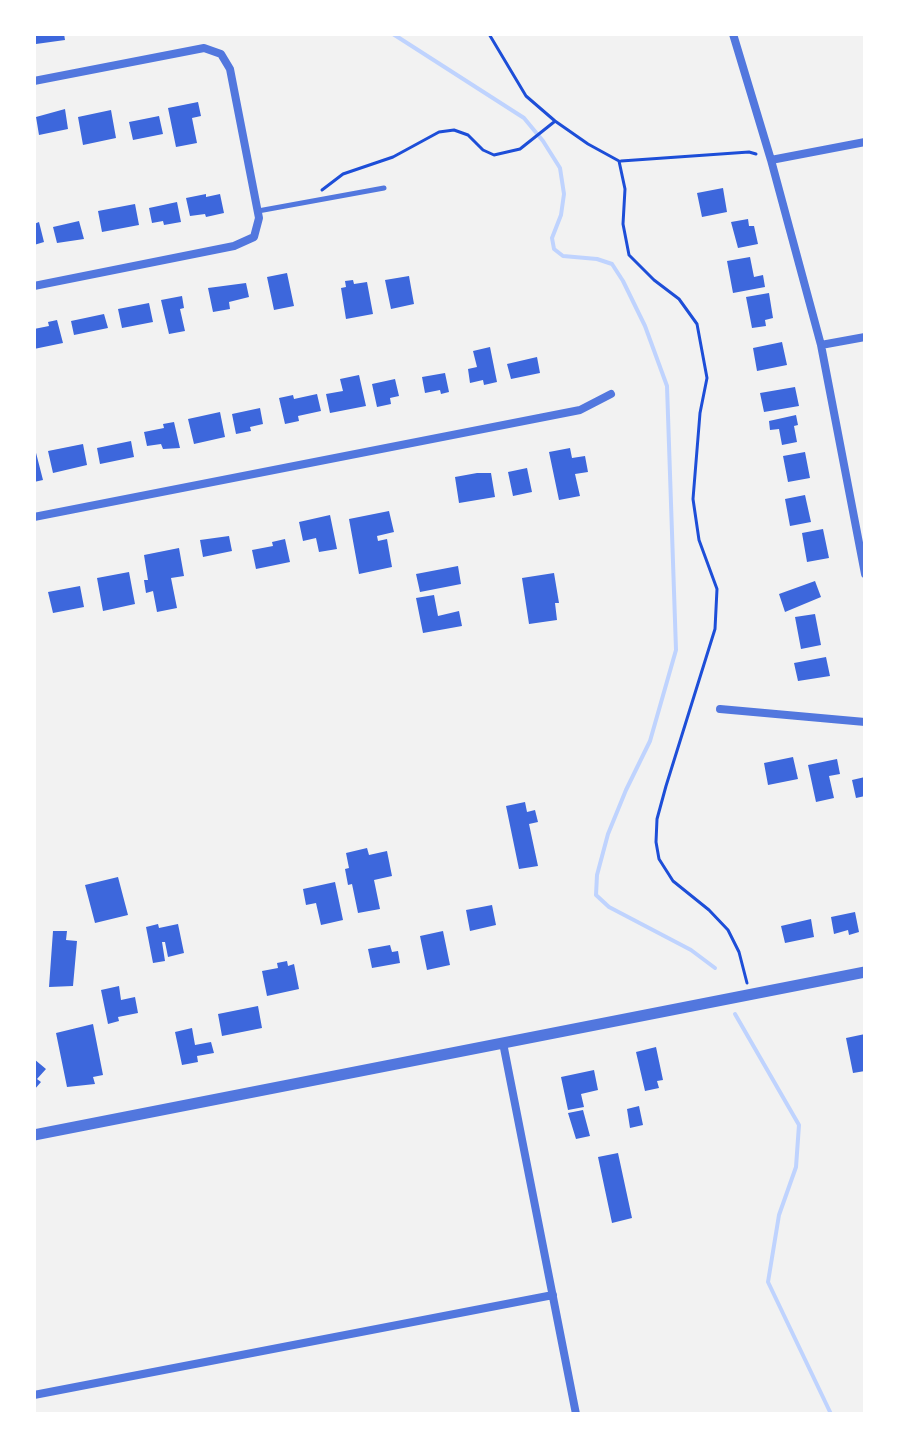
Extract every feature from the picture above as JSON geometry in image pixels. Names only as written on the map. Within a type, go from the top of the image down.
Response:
[{"type":"street","points":[[733,34],[821,345],[861,536],[865,574]]},
{"type":"street","points":[[34,81],[204,48],[221,54],[230,69],[259,218],[254,237],[234,246],[34,286]]},
{"type":"street","points":[[771,160],[865,142]]},
{"type":"street","points":[[821,345],[865,337]]},
{"type":"street","points":[[34,517],[580,410],[611,394]]},
{"type":"street","points":[[720,709],[865,722]]},
{"type":"street","points":[[34,1135],[865,972]]},
{"type":"street","points":[[503,1043],[576,1414]]},
{"type":"street","points":[[34,1395],[553,1295]]},
{"type":"lane","points":[[258,211],[384,188]]},
{"type":"path","points":[[489,34],[526,96],[555,121],[619,161],[749,152],[771,160]]},
{"type":"path","points":[[313,193],[343,174],[393,157],[439,132],[454,130],[468,135],[483,150],[494,155],[520,149],[555,121]]},
{"type":"path","points":[[619,161],[625,189],[623,224],[629,255],[679,299],[697,324],[707,378],[700,413],[693,499],[699,540],[717,589],[715,629],[666,786],[657,819],[656,842],[659,859],[673,881],[728,930],[739,952],[746,995]]},
{"type":"building","points":[[34,34],[64,34],[65,40],[36,44]]},
{"type":"building","points":[[198,102],[201,116],[192,118],[197,143],[176,147],[168,108]]},
{"type":"building","points":[[65,109],[68,129],[39,135],[36,117]]},
{"type":"building","points":[[111,110],[116,138],[83,145],[78,117]]},
{"type":"building","points":[[159,116],[163,134],[133,140],[129,122]]},
{"type":"building","points":[[723,188],[727,212],[702,217],[697,193]]},
{"type":"building","points":[[206,194],[206,197],[220,194],[224,213],[206,217],[205,214],[190,216],[186,198]]},
{"type":"building","points":[[177,202],[181,222],[164,225],[163,221],[152,223],[149,208]]},
{"type":"building","points":[[135,204],[139,225],[102,232],[98,211]]},
{"type":"building","points":[[748,219],[749,226],[754,226],[758,244],[738,248],[731,222]]},
{"type":"building","points":[[79,221],[84,239],[57,243],[53,227]]},
{"type":"building","points":[[39,222],[44,242],[34,245],[34,224]]},
{"type":"building","points":[[750,257],[754,277],[763,275],[765,287],[733,293],[727,261]]},
{"type":"building","points":[[287,273],[294,306],[274,310],[267,277]]},
{"type":"building","points":[[409,276],[414,304],[391,309],[385,280]]},
{"type":"building","points":[[353,280],[354,284],[367,282],[373,314],[346,319],[341,288],[346,287],[345,281]]},
{"type":"building","points":[[246,283],[249,297],[229,302],[230,309],[213,312],[208,288]]},
{"type":"building","points":[[769,293],[773,318],[765,320],[766,326],[752,328],[746,297]]},
{"type":"building","points":[[182,296],[184,308],[180,309],[185,331],[169,334],[161,300]]},
{"type":"building","points":[[149,303],[153,322],[122,328],[118,309]]},
{"type":"building","points":[[104,314],[108,328],[74,335],[71,321]]},
{"type":"building","points":[[57,320],[63,343],[34,349],[34,329],[49,326],[48,322]]},
{"type":"building","points":[[782,342],[787,365],[757,371],[753,348]]},
{"type":"building","points":[[490,347],[497,382],[484,385],[483,380],[470,383],[468,369],[477,367],[473,351]]},
{"type":"building","points":[[537,357],[540,373],[511,379],[507,364]]},
{"type":"building","points":[[445,373],[449,392],[425,393],[422,377]]},
{"type":"building","points":[[359,375],[366,406],[330,413],[326,394],[343,391],[340,379]]},
{"type":"building","points":[[395,379],[399,396],[390,398],[391,404],[377,407],[372,384]]},
{"type":"building","points":[[795,387],[799,406],[764,412],[760,393]]},
{"type":"building","points":[[317,394],[321,411],[298,416],[299,421],[285,424],[279,398],[293,395],[294,399]]},
{"type":"building","points":[[260,408],[263,424],[236,434],[232,414]]},
{"type":"building","points":[[220,412],[225,437],[194,444],[188,419]]},
{"type":"building","points":[[796,415],[798,425],[794,426],[797,442],[782,445],[779,429],[770,430],[769,421]]},
{"type":"building","points":[[174,422],[180,448],[163,449],[161,444],[147,446],[144,432],[164,428],[163,424]]},
{"type":"building","points":[[131,441],[134,457],[100,464],[97,448]]},
{"type":"building","points":[[83,444],[87,465],[53,473],[48,451]]},
{"type":"building","points":[[34,445],[43,480],[34,482]]},
{"type":"building","points":[[570,448],[572,458],[585,456],[588,472],[575,474],[580,496],[559,500],[549,452]]},
{"type":"building","points":[[805,452],[810,478],[788,482],[783,456]]},
{"type":"building","points":[[527,468],[532,492],[513,496],[508,472]]},
{"type":"building","points":[[491,473],[495,497],[459,503],[455,477]]},
{"type":"building","points":[[805,495],[811,522],[790,526],[785,499]]},
{"type":"building","points":[[389,511],[394,532],[377,536],[378,541],[387,539],[392,567],[359,574],[349,519]]},
{"type":"building","points":[[330,515],[337,549],[319,552],[316,538],[303,541],[299,522]]},
{"type":"building","points":[[823,529],[829,558],[807,562],[802,533]]},
{"type":"building","points":[[229,536],[232,551],[203,557],[200,540]]},
{"type":"building","points":[[285,539],[290,562],[256,569],[252,550],[273,546],[272,542]]},
{"type":"building","points":[[179,548],[184,576],[171,578],[177,608],[157,612],[153,591],[146,593],[144,580],[148,580],[144,555]]},
{"type":"building","points":[[458,566],[461,584],[420,592],[416,574]]},
{"type":"building","points":[[129,572],[135,604],[103,611],[97,578]]},
{"type":"building","points":[[554,573],[559,603],[555,603],[557,620],[529,624],[522,578]]},
{"type":"building","points":[[815,581],[821,597],[785,612],[779,594]]},
{"type":"building","points":[[80,586],[84,607],[53,613],[48,592]]},
{"type":"building","points":[[434,595],[438,616],[459,611],[462,626],[423,633],[416,598]]},
{"type":"building","points":[[815,614],[821,645],[801,649],[795,617]]},
{"type":"building","points":[[826,657],[830,676],[798,681],[794,663]]},
{"type":"building","points":[[793,757],[798,779],[768,785],[764,763]]},
{"type":"building","points":[[837,759],[840,774],[829,776],[834,798],[816,802],[808,765]]},
{"type":"building","points":[[865,777],[865,796],[856,798],[852,780]]},
{"type":"building","points":[[525,802],[527,812],[535,810],[538,822],[529,824],[538,866],[519,869],[506,806]]},
{"type":"building","points":[[367,848],[369,855],[387,851],[392,876],[374,880],[380,909],[358,913],[352,884],[348,885],[346,853]]},
{"type":"building","points":[[118,877],[128,915],[95,923],[85,885]]},
{"type":"building","points":[[335,882],[343,920],[321,925],[316,903],[306,905],[303,889]]},
{"type":"building","points":[[492,905],[496,925],[470,931],[466,910]]},
{"type":"building","points":[[855,912],[859,932],[849,935],[848,930],[834,934],[831,917]]},
{"type":"building","points":[[811,919],[814,937],[785,943],[781,926]]},
{"type":"building","points":[[158,924],[159,928],[178,924],[184,953],[168,957],[165,942],[162,942],[165,961],[153,963],[146,927]]},
{"type":"building","points":[[53,931],[67,931],[66,940],[77,941],[73,986],[49,987]]},
{"type":"building","points":[[443,931],[450,965],[427,970],[420,936]]},
{"type":"building","points":[[390,945],[392,952],[398,951],[400,963],[372,968],[368,949]]},
{"type":"building","points":[[287,961],[288,966],[294,964],[299,989],[267,996],[262,971],[278,968],[277,963]]},
{"type":"building","points":[[119,986],[121,1000],[135,997],[138,1013],[118,1017],[119,1021],[108,1024],[101,990]]},
{"type":"building","points":[[258,1006],[262,1028],[222,1036],[218,1014]]},
{"type":"building","points":[[93,1024],[103,1075],[93,1077],[95,1084],[67,1087],[56,1033]]},
{"type":"building","points":[[192,1028],[195,1045],[211,1042],[214,1053],[197,1056],[198,1062],[182,1065],[175,1032]]},
{"type":"building","points":[[865,1034],[865,1071],[853,1073],[846,1038]]},
{"type":"building","points":[[656,1047],[663,1080],[657,1081],[659,1088],[645,1091],[636,1052]]},
{"type":"building","points":[[34,1059],[46,1069],[37,1079],[41,1082],[34,1090]]},
{"type":"building","points":[[594,1070],[598,1090],[581,1094],[584,1107],[568,1110],[561,1077]]},
{"type":"building","points":[[639,1106],[643,1125],[630,1128],[627,1109]]},
{"type":"building","points":[[583,1110],[590,1136],[576,1139],[568,1113]]},
{"type":"building","points":[[618,1153],[632,1218],[612,1223],[598,1157]]},
{"type":"waterway","points":[[393,34],[524,118],[543,141],[560,168],[564,194],[561,215],[552,238],[554,249],[563,256],[597,259],[612,264],[645,326],[667,386],[676,650],[650,741],[608,834],[597,875],[596,895],[609,907],[691,950],[715,968]]},
{"type":"waterway","points":[[735,1014],[799,1125],[796,1167],[779,1215],[768,1282],[831,1414]]}]
